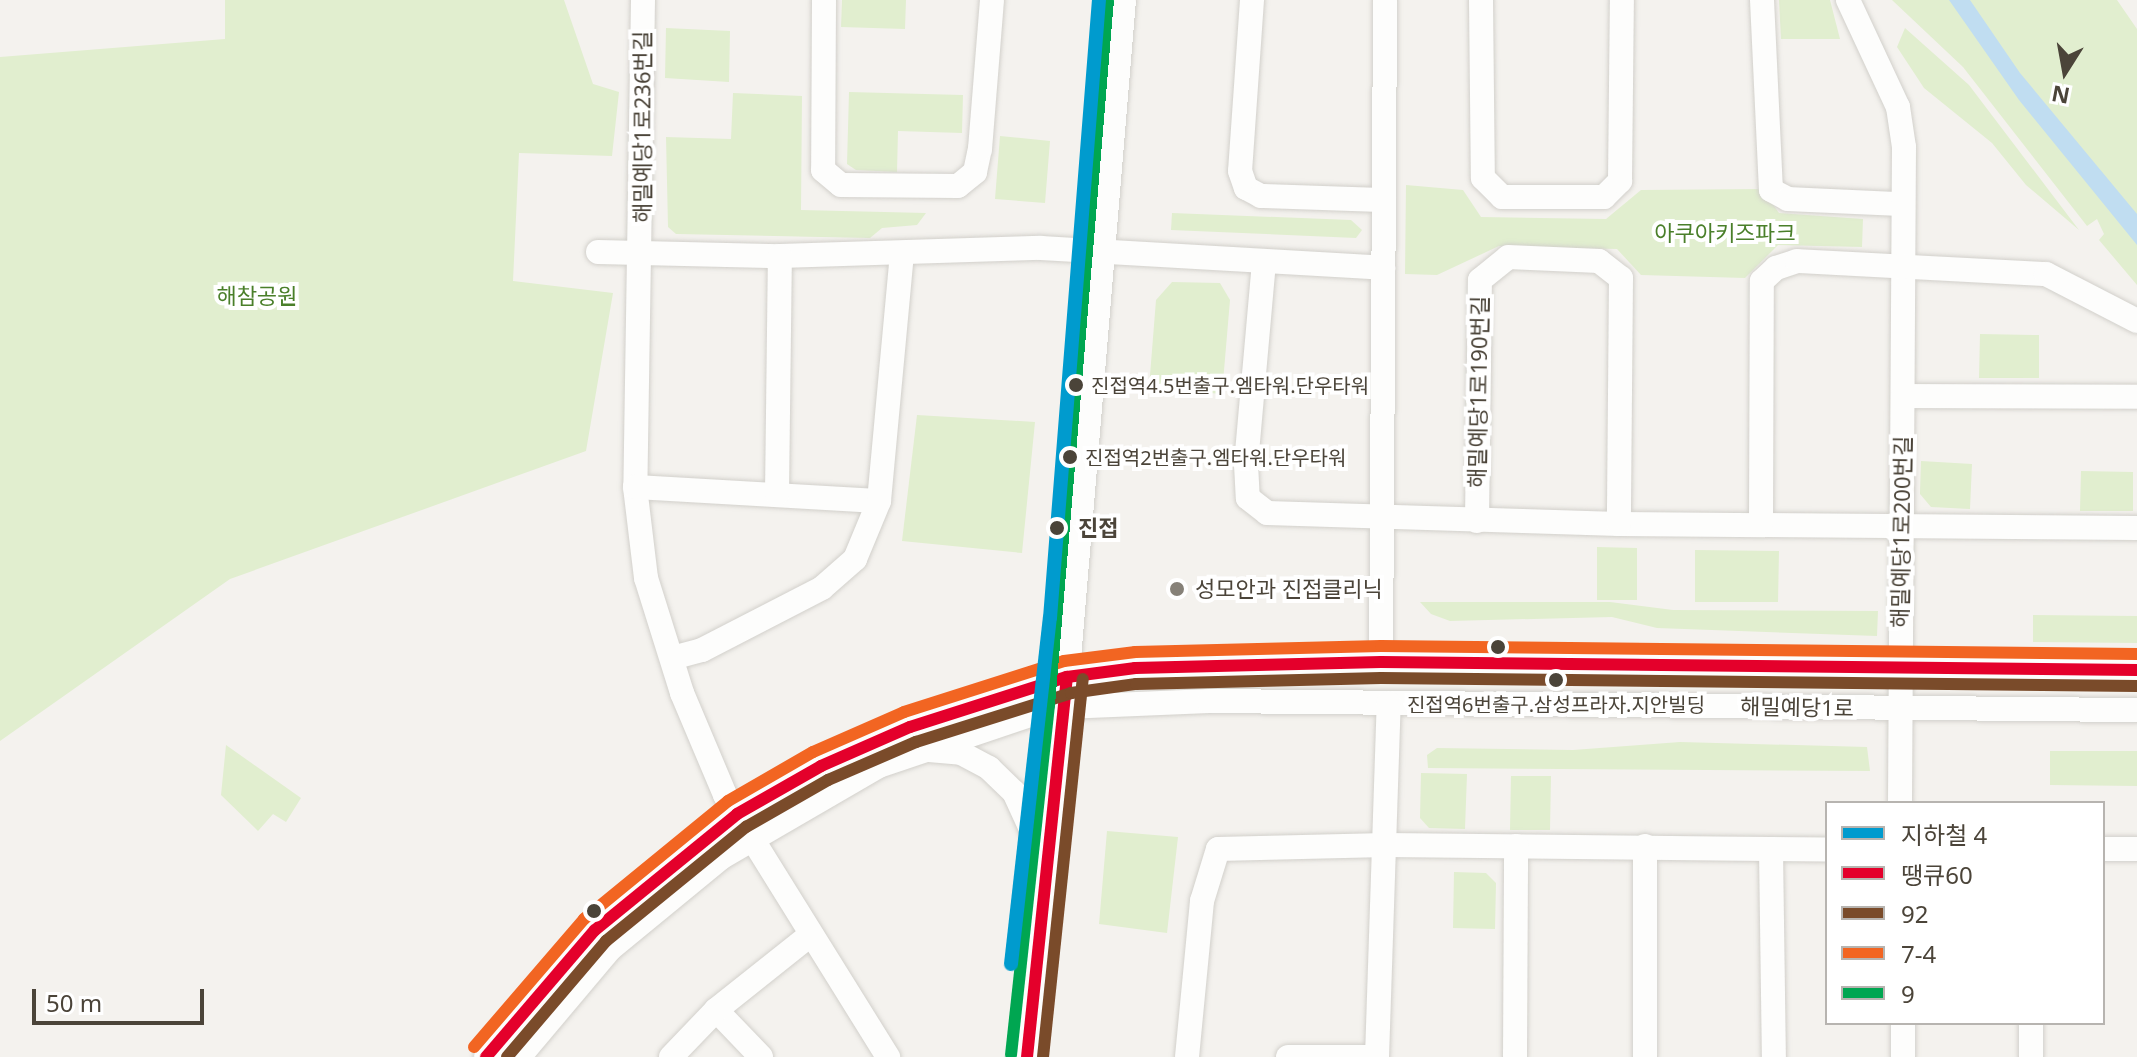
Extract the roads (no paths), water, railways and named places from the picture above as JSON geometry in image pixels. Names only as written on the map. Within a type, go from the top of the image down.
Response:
[{"type":"street","name":"해밀예당1로236번길","points":[[643,0],[635,487],[646,578],[682,693],[737,814],[809,936],[888,1057]]},
{"type":"street","points":[[824,0],[823,170],[841,185],[958,186],[975,172],[980,149],[992,0]]},
{"type":"street","points":[[1027,1057],[1065,707],[1124,0]]},
{"type":"street","points":[[1252,0],[1240,171],[1246,188],[1261,196],[1384,200]]},
{"type":"street","points":[[1381,662],[1385,0]]},
{"type":"street","points":[[1481,0],[1483,178],[1502,197],[1604,197],[1620,181],[1622,0]]},
{"type":"street","points":[[1762,0],[1771,190],[1788,199],[1900,204]]},
{"type":"street","name":"해밀예당1로200번길","points":[[1848,0],[1898,107],[1904,147],[1900,204],[1903,396],[1899,527],[1900,801]]},
{"type":"street","name":"해밀예당1로236번길","points":[[598,252],[780,256],[902,254],[933,248],[1102,251],[1383,268]]},
{"type":"street","points":[[672,658],[702,650],[822,588],[855,559],[879,501],[902,254]]},
{"type":"street","points":[[777,494],[780,256]]},
{"type":"street","name":"해밀예당1로190번길","points":[[1477,521],[1480,280],[1508,257],[1599,261],[1621,278],[1619,524]]},
{"type":"street","points":[[1761,524],[1762,281],[1776,268],[1797,261],[1902,264],[2046,274],[2137,321]]},
{"type":"street","points":[[1264,262],[1246,464],[1248,498],[1267,513],[1384,520],[2137,528]]},
{"type":"street","points":[[1903,396],[2137,397]]},
{"type":"street","points":[[635,487],[879,501]]},
{"type":"street","name":"해밀예당1로","points":[[486,1057],[595,930],[737,814],[821,766],[910,727],[1067,677],[1135,668],[1381,662],[2137,670]]},
{"type":"street","points":[[1288,1057],[1377,1057],[1389,703]]},
{"type":"street","name":"해밀예당1로","points":[[519,1057],[610,949],[664,901],[752,839],[879,766],[919,750],[1065,707],[1389,703],[2137,710]]},
{"type":"street","points":[[919,750],[961,753],[989,768],[1014,792],[1047,864]]},
{"type":"street","points":[[1187,1057],[1202,901],[1218,849],[1386,845],[1825,850]]},
{"type":"street","points":[[1515,1057],[1516,846]]},
{"type":"street","points":[[1645,846],[1645,1057]]},
{"type":"street","points":[[2105,849],[2137,849]]},
{"type":"street","points":[[1771,850],[1774,1057]]},
{"type":"street","points":[[671,1057],[716,1010],[809,936]]},
{"type":"street","points":[[716,1010],[761,1057]]},
{"type":"street","points":[[1903,1025],[1903,1057]]},
{"type":"street","points":[[2031,1025],[2031,1057]]},
{"type":"water","points":[[1949,0],[1970,0],[2020,73],[2137,214],[2137,245],[2019,100]]},
{"type":"metro line","name":"4","points":[[1011,964],[1050,618],[1099,0]]},
{"type":"place","name":"진접역4.5번출구.엠타워.단우타워","points":[[1076,385]]},
{"type":"place","name":"진접역2번출구.엠타워.단우타워","points":[[1070,457]]},
{"type":"place","name":"진접","points":[[1057,528]]},
{"type":"place","name":"성모안과 진접클리닉","points":[[1177,589]]},
{"type":"place","name":"진접역6번출구.삼성프라자.지안빌딩","points":[[1556,680]]},
{"type":"park label","name":"아쿠아키즈파크","points":[[1725,233]]},
{"type":"park label","name":"해참공원","points":[[257,296]]}]
